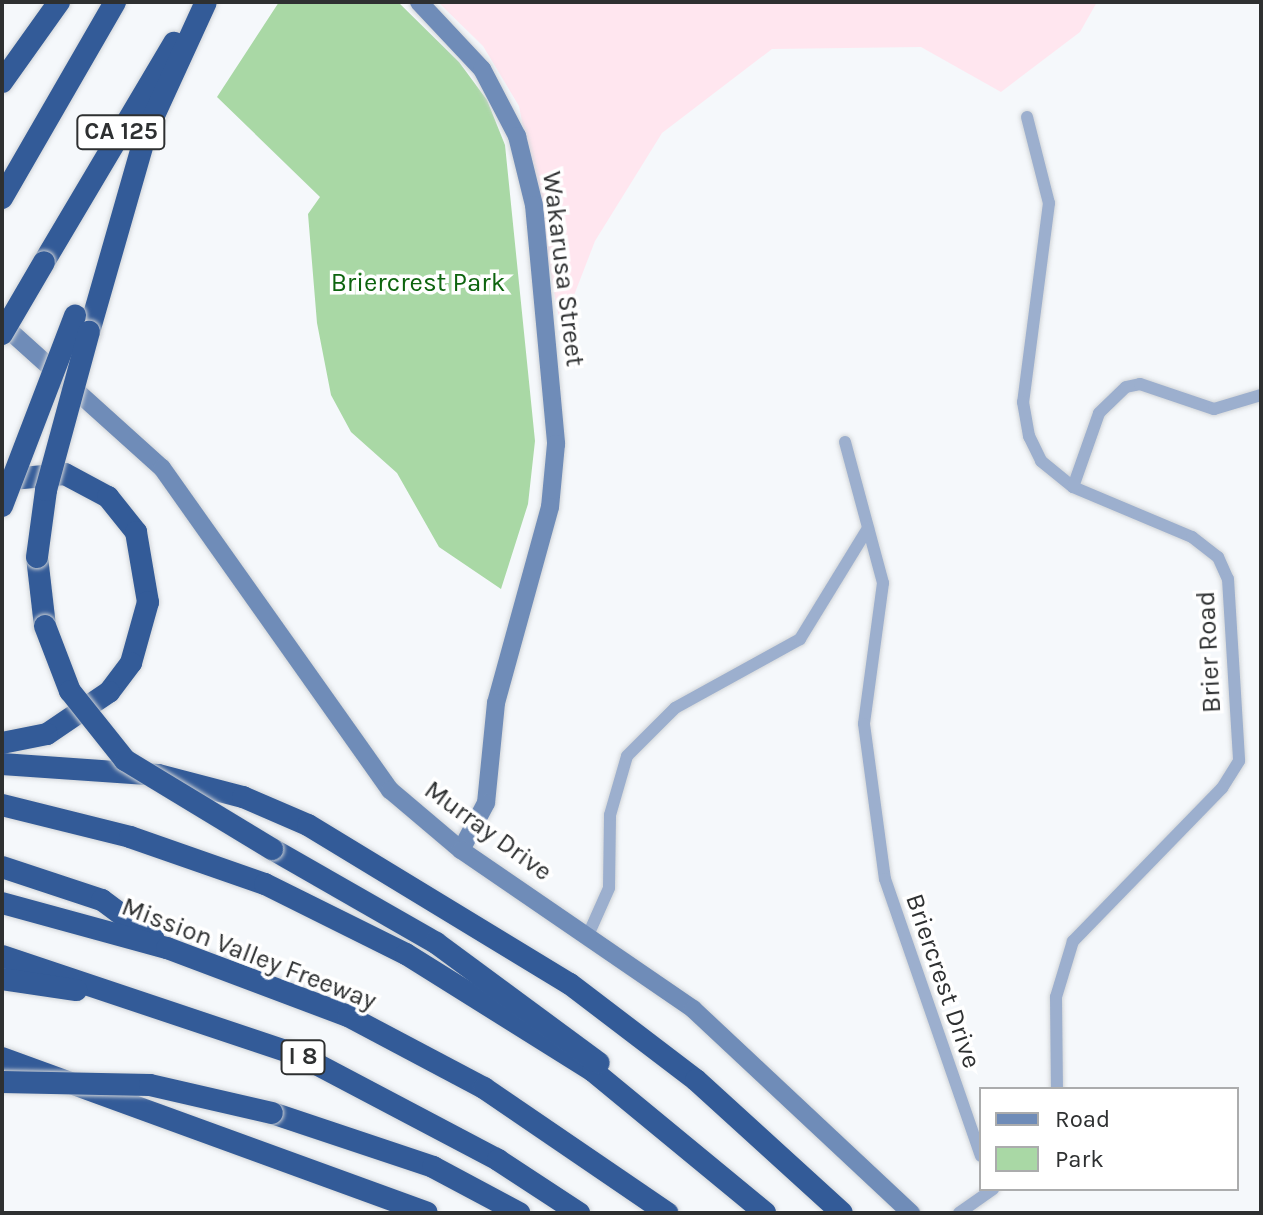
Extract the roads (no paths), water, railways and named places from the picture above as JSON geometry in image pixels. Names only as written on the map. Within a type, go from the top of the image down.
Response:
[{"type":"highway","points":[[2,82],[59,2]]},
{"type":"highway","name":"CA 125","points":[[2,198],[115,2]]},
{"type":"highway","name":"CA 125","points":[[2,334],[198,2]]},
{"type":"highway","points":[[2,506],[82,324],[126,195],[206,2]]},
{"type":"highway","points":[[82,324],[46,490],[37,557],[45,626],[70,691],[125,760],[489,979],[574,1039],[661,1122],[765,1213]]},
{"type":"highway","points":[[2,480],[65,474],[108,497],[136,532],[148,602],[131,663],[109,692],[47,734],[2,743]]},
{"type":"highway","points":[[2,764],[188,782],[243,797],[360,853],[570,984],[696,1080],[842,1213]]},
{"type":"highway","points":[[2,805],[130,837],[265,884],[406,954],[661,1122]]},
{"type":"highway","points":[[2,867],[102,900],[167,948]]},
{"type":"highway","name":"Mission Valley Freeway","points":[[2,903],[167,948],[348,1016],[484,1088],[667,1213]]},
{"type":"highway","name":"I 8","points":[[2,956],[142,999],[303,1057],[498,1160],[579,1213]]},
{"type":"highway","points":[[2,979],[142,999]]},
{"type":"highway","points":[[9,1062],[358,1192],[427,1213]]},
{"type":"highway","points":[[2,1082],[150,1085],[272,1113],[433,1167],[519,1213]]},
{"type":"highway","points":[[358,1192],[404,1213]]},
{"type":"main road","name":"Wakarusa Street","points":[[419,2],[482,69],[517,136],[534,205],[556,444],[550,507],[496,703],[486,803],[461,850]]},
{"type":"main road","name":"Murray Drive","points":[[2,324],[162,468],[390,790],[461,850],[589,933],[716,1029],[911,1213]]},
{"type":"street","name":"Brier Road","points":[[1027,117],[1049,203],[1023,418],[1041,461],[1073,487],[1192,537],[1218,557],[1228,579],[1239,761],[1222,788],[1073,941],[1056,997],[1057,1087]]},
{"type":"street","points":[[1073,487],[1099,413],[1126,387],[1140,384],[1214,409],[1261,395]]},
{"type":"street","name":"Briercrest Drive","points":[[845,442],[883,583],[864,724],[866,777],[885,879],[979,1150]]},
{"type":"street","points":[[589,933],[609,888],[610,815],[627,756],[675,708],[800,639],[868,528]]},
{"type":"street","points":[[959,1213],[990,1191]]},
{"type":"park label","name":"Briercrest Park","points":[[418,283]]}]
